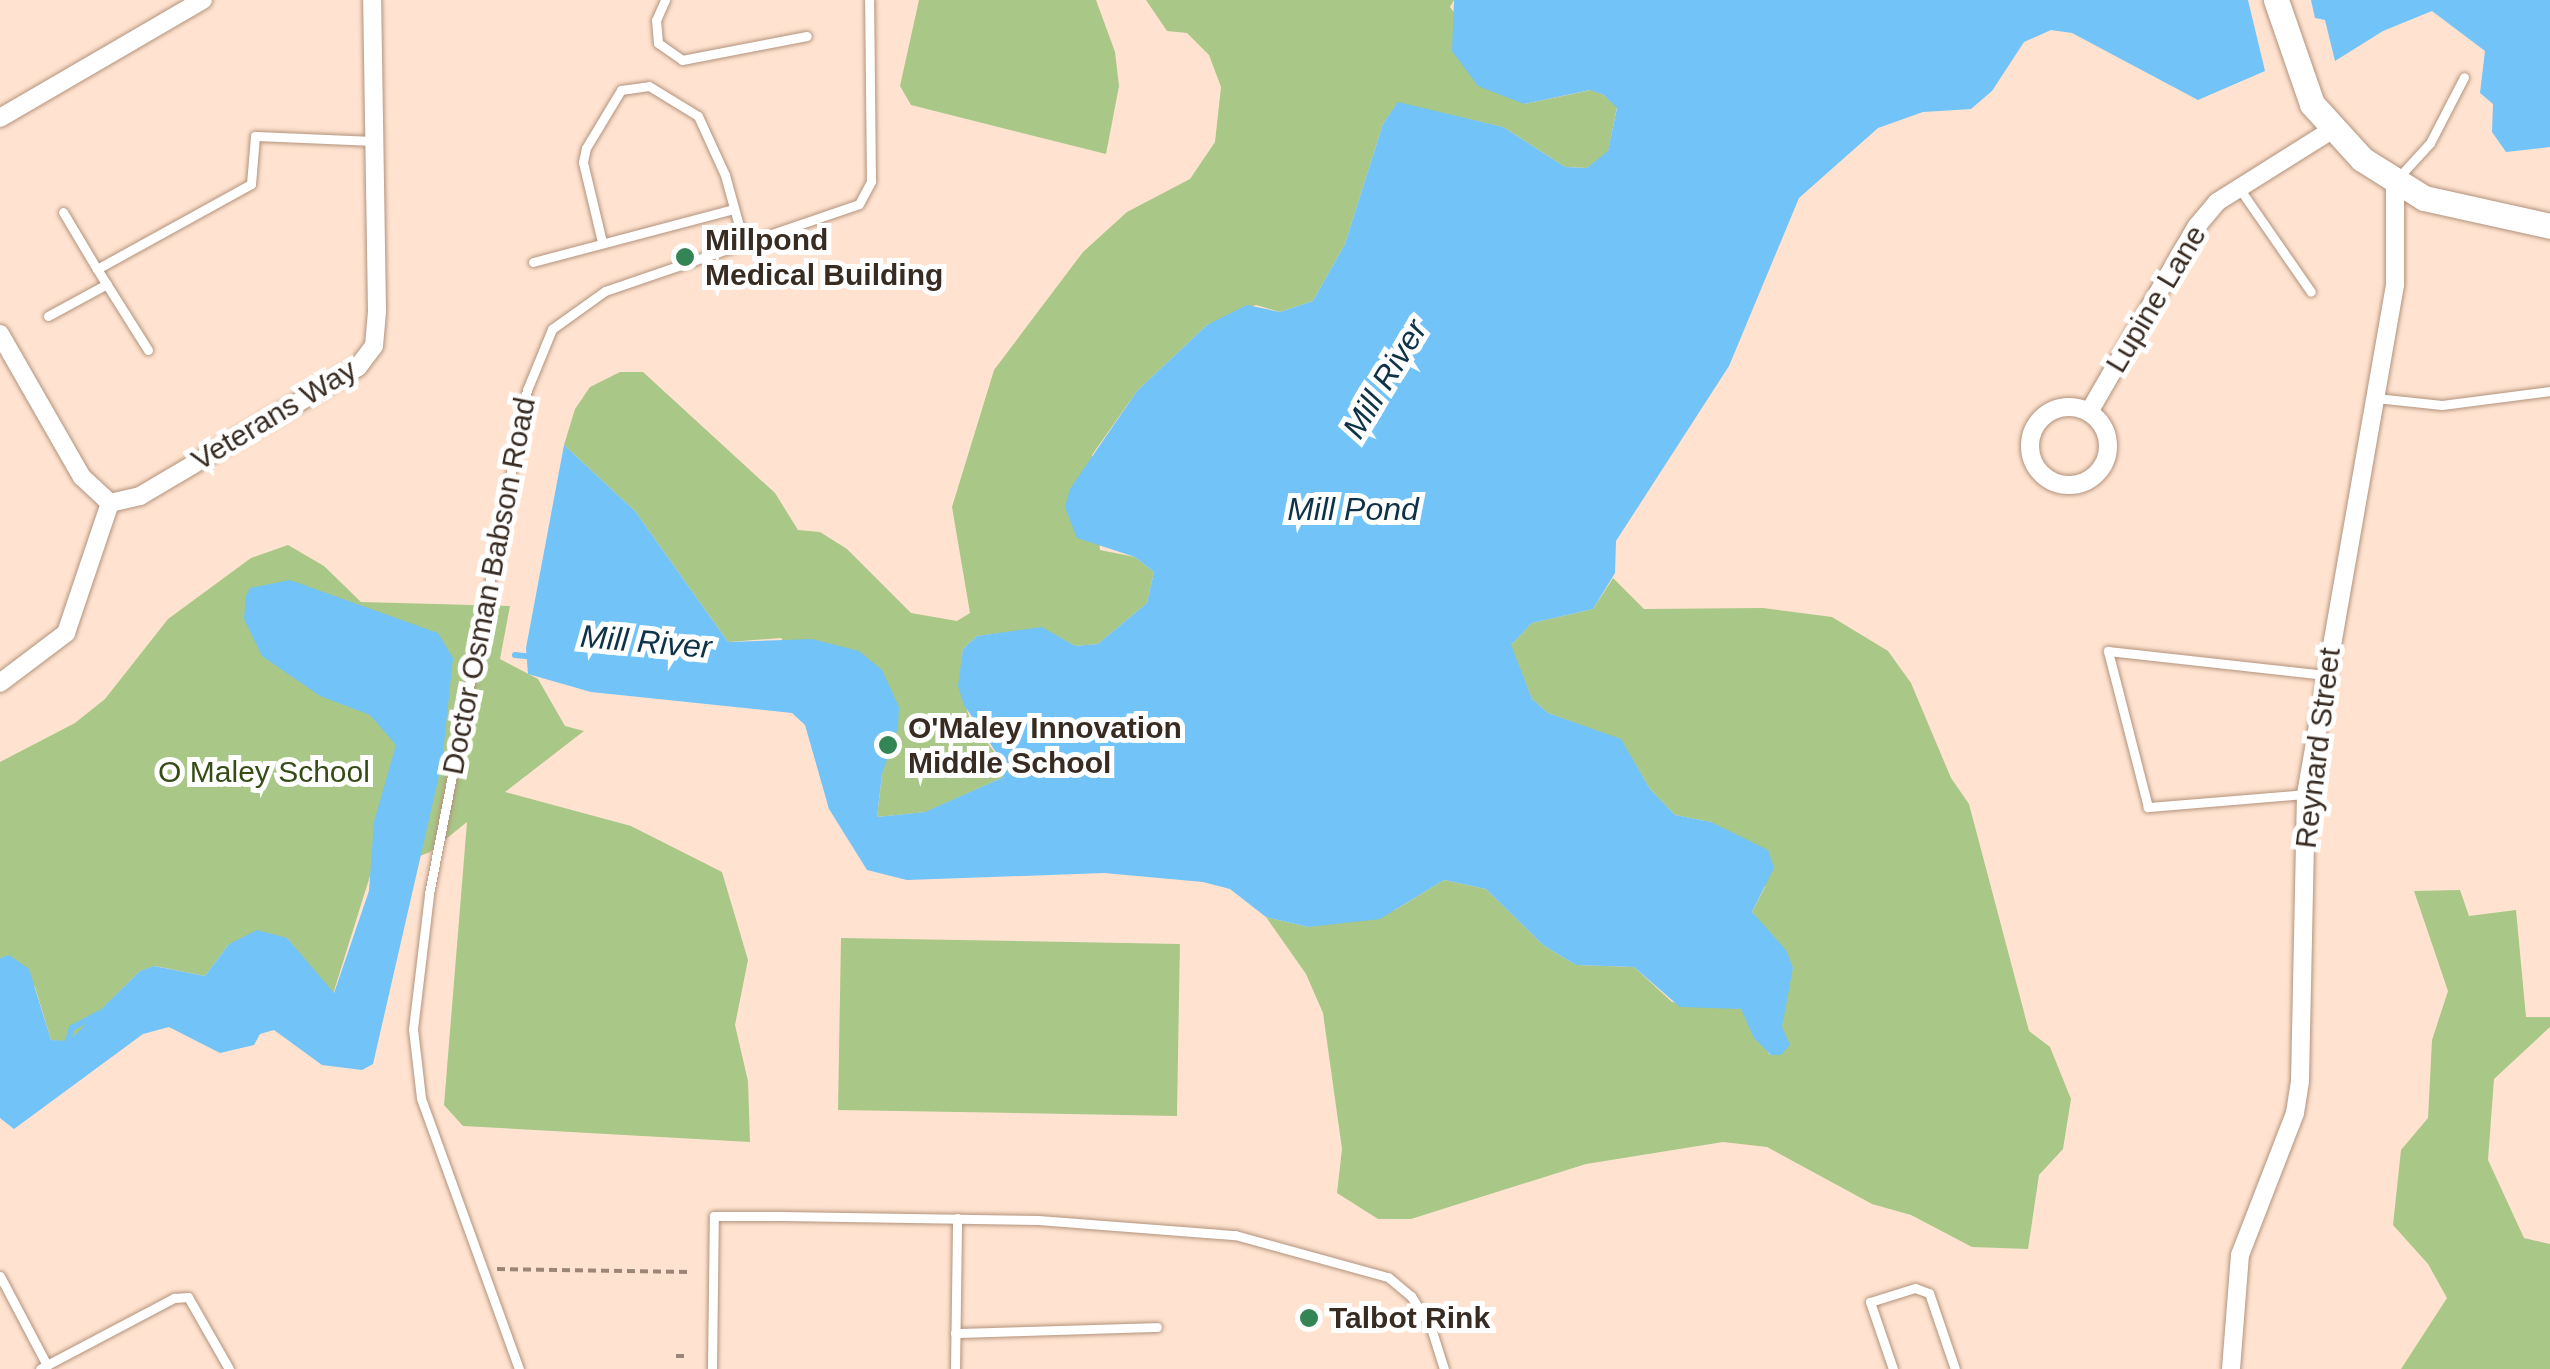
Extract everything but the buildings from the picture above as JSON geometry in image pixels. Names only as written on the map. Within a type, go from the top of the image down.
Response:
[{"type":"main road","points":[[2276,0],[2312,104],[2332,130],[2396,181],[2453,208],[2550,226]]},
{"type":"street","points":[[0,118],[203,0]]},
{"type":"street","name":"Veterans Way","points":[[110,503],[140,496],[368,358],[378,310],[372,0]]},
{"type":"street","name":"Lupine Lane","points":[[2089,412],[2196,226],[2239,188],[2332,130]]},
{"type":"street","name":"Reynard Street","points":[[2231,1369],[2240,1255],[2295,1114],[2300,1081],[2306,794],[2395,285],[2396,181]]},
{"type":"street","points":[[0,334],[82,478],[110,503],[66,632],[0,683]]},
{"type":"street","points":[[2059,408],[2089,412],[2108,436],[2104,466],[2080,484],[2050,481],[2031,456],[2035,426],[2059,408]]},
{"type":"lane","points":[[665,0],[656,20],[658,43],[682,60],[807,36]]},
{"type":"lane","name":"Doctor Osman Babson Road","points":[[519,1369],[421,1098],[414,1010],[429,894],[526,390],[544,340],[577,307],[605,290],[848,211],[867,193],[869,0]]},
{"type":"lane","points":[[2396,181],[2430,143],[2464,77]]},
{"type":"lane","points":[[602,242],[583,162],[595,124],[621,90],[635,86],[663,92],[698,116],[744,244]]},
{"type":"lane","points":[[97,269],[251,184],[255,136],[375,141]]},
{"type":"lane","points":[[2239,188],[2311,292]]},
{"type":"lane","points":[[533,262],[734,209]]},
{"type":"lane","points":[[63,212],[148,350]]},
{"type":"lane","points":[[48,316],[106,284]]},
{"type":"lane","points":[[2373,399],[2442,405],[2550,390]]},
{"type":"lane","points":[[2306,794],[2148,807],[2108,651],[2326,676]]},
{"type":"lane","points":[[712,1369],[714,1216],[956,1218],[1170,1226],[1344,1263],[1388,1277],[1411,1296],[1444,1369]]},
{"type":"lane","points":[[955,1369],[956,1218]]},
{"type":"lane","points":[[0,1276],[43,1367],[174,1298],[188,1297],[228,1369]]},
{"type":"lane","points":[[1893,1369],[1870,1302],[1916,1288],[1928,1293],[1955,1369]]},
{"type":"lane","points":[[955,1333],[1156,1327]]},
{"type":"path","points":[[483,1272],[691,1272]]},
{"type":"path","points":[[676,1356],[689,1356]]},
{"type":"green space","points":[[919,0],[1096,0],[1115,52],[1119,86],[1106,154],[911,105],[900,86]]},
{"type":"green space","points":[[1146,0],[1454,0],[1450,7],[1524,104],[1591,90],[1617,107],[1608,152],[1587,168],[1565,167],[1503,127],[1398,103],[1383,124],[1345,244],[1313,301],[1280,312],[1256,305],[1207,325],[1137,391],[1092,455],[1100,550],[1135,557],[1154,572],[1147,603],[1098,644],[1075,646],[1042,628],[977,636],[963,649],[959,686],[971,722],[1004,764],[1004,777],[926,812],[877,817],[882,774],[781,638],[728,642],[635,511],[564,445],[575,409],[590,387],[620,372],[643,372],[775,493],[798,530],[820,532],[847,549],[911,613],[957,621],[970,613],[952,507],[994,370],[1083,252],[1127,212],[1190,179],[1215,142],[1221,87],[1209,55],[1187,33],[1167,31]]},
{"type":"green space","name":"O Maley School","points":[[288,545],[324,566],[361,602],[510,606],[500,659],[538,679],[565,726],[584,731],[505,792],[631,826],[722,872],[748,960],[735,1025],[748,1081],[750,1142],[463,1126],[444,1105],[467,822],[430,852],[370,876],[333,994],[287,938],[229,944],[205,976],[155,966],[140,971],[69,1042],[51,1040],[35,987],[7,956],[0,958],[0,762],[75,723],[105,699],[168,619],[251,558]]},
{"type":"green space","points":[[1613,578],[1644,609],[1763,608],[1832,617],[1888,651],[1911,683],[1951,778],[1969,804],[2029,1031],[2050,1047],[2071,1099],[2063,1149],[2039,1175],[2028,1249],[1972,1247],[1911,1215],[1872,1204],[1767,1147],[1723,1142],[1586,1164],[1411,1219],[1378,1219],[1337,1193],[1342,1149],[1323,1013],[1306,974],[1266,917],[1308,927],[1395,910],[1444,880],[1486,889],[1543,945],[1576,965],[1634,967],[1672,1002],[1741,1009],[1770,1055],[1793,968],[1752,912],[1765,887],[1711,822],[1675,815],[1650,789],[1621,740],[1548,713],[1532,699],[1510,646],[1532,623],[1593,609]]},
{"type":"green space","points":[[2460,890],[2469,916],[2516,910],[2526,1017],[2550,1017],[2550,1027],[2494,1079],[2488,1160],[2524,1238],[2550,1244],[2550,1369],[2401,1369],[2447,1298],[2428,1264],[2393,1225],[2401,1150],[2428,1118],[2432,1040],[2448,991],[2414,891]]},
{"type":"green space","points":[[841,938],[1180,944],[1177,1116],[838,1110]]},
{"type":"water","name":"Mill Pond","points":[[1454,0],[2248,0],[2265,71],[2198,100],[2072,33],[2051,30],[2024,42],[1992,91],[1971,109],[1923,112],[1878,128],[1799,198],[1729,366],[1616,541],[1615,573],[1593,609],[1532,623],[1511,645],[1532,699],[1548,713],[1621,739],[1650,789],[1675,815],[1711,822],[1768,850],[1774,868],[1752,912],[1786,950],[1793,968],[1782,1027],[1790,1045],[1781,1055],[1771,1055],[1754,1038],[1741,1009],[1680,1007],[1634,967],[1576,965],[1543,945],[1486,889],[1444,880],[1380,919],[1308,927],[1266,917],[1230,889],[1203,882],[1104,873],[907,880],[867,870],[829,809],[805,725],[792,713],[591,692],[528,674],[526,648],[564,445],[635,511],[728,642],[812,639],[859,651],[882,670],[899,707],[898,728],[882,774],[877,817],[925,812],[1004,777],[1004,764],[964,705],[958,686],[963,649],[977,636],[1042,627],[1075,646],[1098,644],[1147,603],[1154,572],[1135,557],[1077,538],[1065,507],[1070,489],[1137,391],[1207,325],[1247,305],[1280,312],[1313,301],[1345,244],[1383,124],[1398,102],[1503,127],[1565,167],[1587,168],[1608,151],[1617,108],[1604,95],[1590,90],[1524,104],[1478,86],[1452,51]]},
{"type":"water","points":[[2311,0],[2550,0],[2550,147],[2506,152],[2492,132],[2493,104],[2480,93],[2485,51],[2432,11],[2383,31],[2335,61],[2325,20],[2315,18]]},
{"type":"water","points":[[290,580],[438,633],[453,658],[442,763],[373,1064],[362,1070],[322,1065],[274,1030],[260,1034],[254,1045],[220,1053],[169,1027],[143,1034],[14,1129],[0,1118],[0,958],[9,955],[29,969],[51,1040],[69,1041],[140,971],[154,966],[205,976],[229,944],[257,930],[287,938],[334,993],[369,891],[374,822],[396,745],[370,715],[320,696],[262,656],[244,619],[246,596],[250,588]]},
{"type":"waterway","name":"Mill River","points":[[515,655],[533,657]]},
{"type":"waterway","name":"Mill River","points":[[67,1045],[72,1028],[98,1014]]},
{"type":"place","name":"Millpond Medical Building","points":[[685,257]]},
{"type":"place","name":"O'Maley Innovation Middle School","points":[[888,745]]},
{"type":"place","name":"Talbot Rink","points":[[1309,1318]]}]
